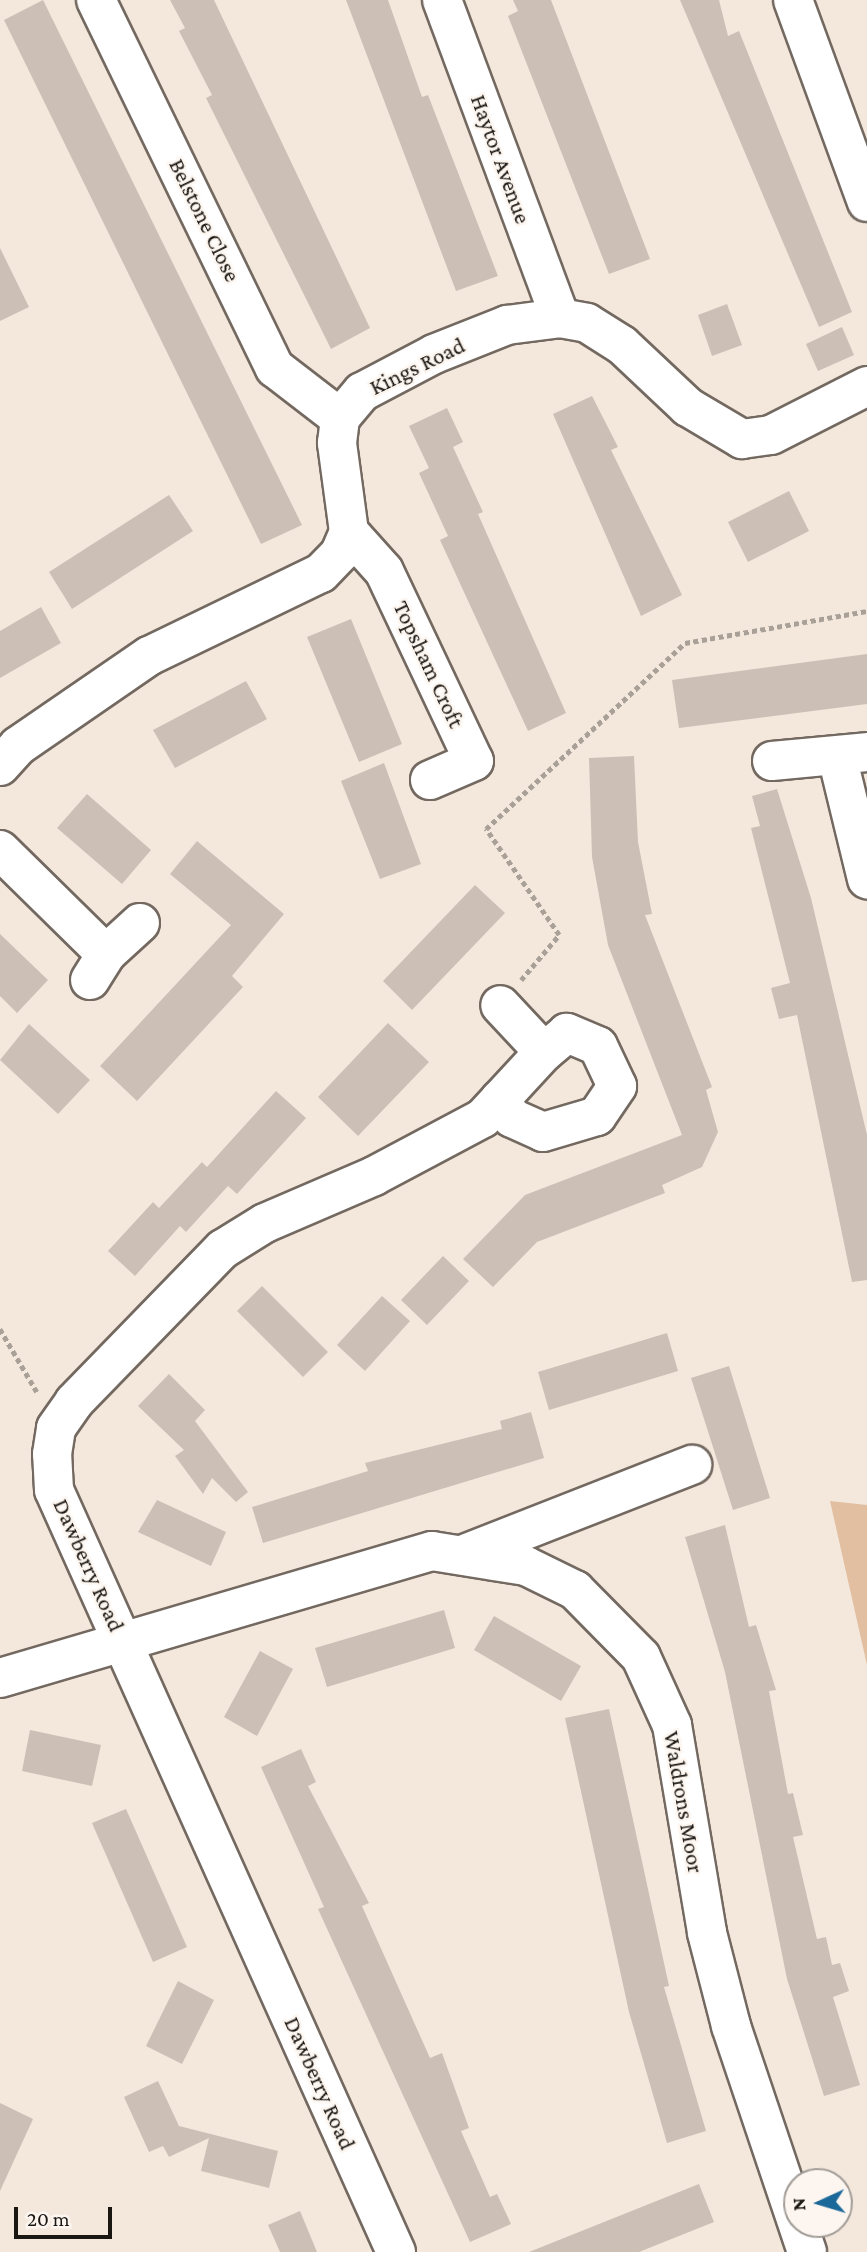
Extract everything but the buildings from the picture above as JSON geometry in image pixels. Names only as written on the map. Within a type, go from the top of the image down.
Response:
[{"type":"street","name":"Belstone Close","points":[[96,0],[275,368],[340,418]]},
{"type":"street","name":"Haytor Avenue","points":[[442,0],[560,318]]},
{"type":"street","points":[[793,0],[867,202]]},
{"type":"street","name":"Kings Road","points":[[340,418],[362,392],[434,354],[507,325],[560,318],[587,323],[622,345],[688,407],[742,439],[771,435],[867,386]]},
{"type":"street","points":[[0,766],[18,746],[149,656],[321,573],[340,553],[349,532],[337,443],[340,418]]},
{"type":"street","name":"Topsham Croft","points":[[349,532],[384,571],[474,761],[430,780]]},
{"type":"street","points":[[772,761],[852,754],[867,879]]},
{"type":"street","points":[[0,850],[98,967],[139,923]]},
{"type":"street","points":[[500,1005],[544,1052]]},
{"type":"street","points":[[56,1427],[74,1402],[223,1249],[265,1223],[445,1142],[483,1118],[500,1099],[544,1052],[567,1033],[598,1046],[617,1086],[597,1116],[543,1132],[512,1118],[500,1099]]},
{"type":"street","name":"Dawberry Road","points":[[56,1427],[54,1490],[396,2252]]},
{"type":"street","points":[[467,1553],[692,1465]]},
{"type":"street","name":"Waldrons Moor","points":[[0,1678],[432,1551],[467,1553],[526,1566],[575,1590],[642,1657],[672,1724],[707,1933],[731,2026],[807,2252]]},
{"type":"path","points":[[500,1005],[559,935],[486,829],[685,643],[867,611]]},
{"type":"path","points":[[0,1329],[56,1427]]},
{"type":"shaded area","points":[[830,1501],[867,1505],[867,1665]]}]
